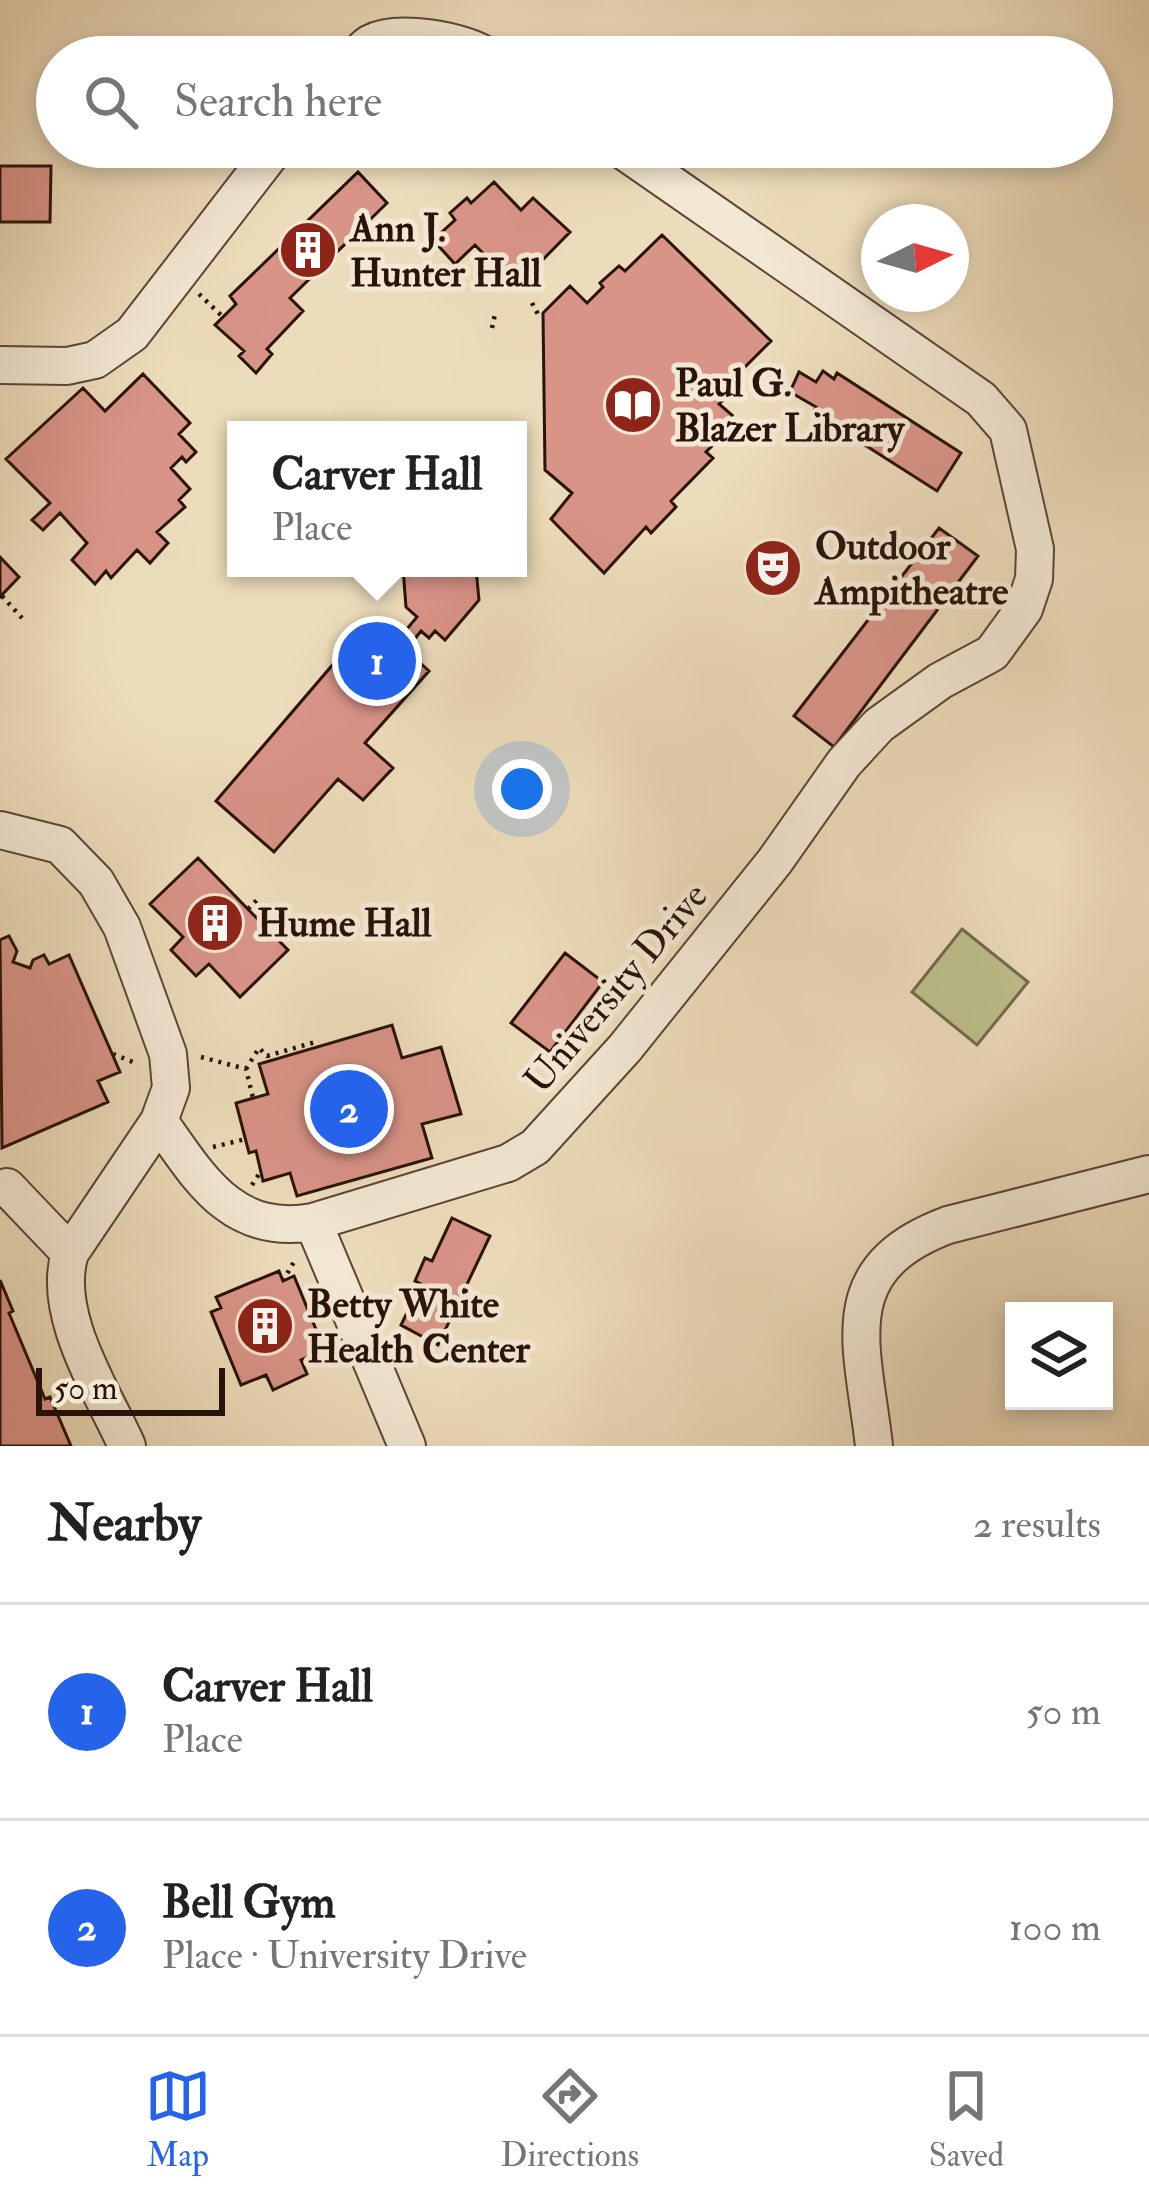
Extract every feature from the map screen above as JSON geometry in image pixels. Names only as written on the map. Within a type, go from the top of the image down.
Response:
[{"type":"street","points":[[0,365],[67,366],[95,359],[133,334],[260,168]]},
{"type":"street","name":"University Drive","points":[[159,1121],[207,1189],[260,1221],[293,1226],[508,1163],[535,1147],[626,1048],[878,725],[940,681],[992,653],[1024,609],[1034,579],[1035,549],[1008,430],[981,399],[648,168]]},
{"type":"street","points":[[0,830],[60,845],[96,882],[122,927],[168,1054],[171,1088],[159,1121],[70,1253],[64,1274],[75,1330],[127,1446]]},
{"type":"street","points":[[874,1446],[862,1334],[864,1302],[869,1284],[890,1254],[948,1226],[1149,1174]]},
{"type":"street","points":[[7,1187],[70,1253]]},
{"type":"street","points":[[313,1222],[407,1446]]},
{"type":"path","points":[[195,290],[223,317]]},
{"type":"path","points":[[532,303],[539,316]]},
{"type":"path","points":[[492,328],[495,314]]},
{"type":"path","points":[[2,596],[22,618]]},
{"type":"path","points":[[248,909],[259,898]]},
{"type":"path","points":[[245,1070],[259,1048],[267,1056],[319,1041]]},
{"type":"path","points":[[113,1054],[154,1070]]},
{"type":"path","points":[[201,1057],[245,1070]]},
{"type":"path","points":[[245,1070],[254,1098]]},
{"type":"path","points":[[208,1148],[246,1139]]},
{"type":"green space","points":[[962,929],[1028,982],[977,1045],[912,992]]},
{"type":"building","points":[[0,166],[51,168],[50,222],[0,222]]},
{"type":"building","name":"Ann J. Hunter Hall","points":[[358,172],[387,203],[290,298],[303,311],[267,349],[272,354],[256,373],[239,356],[244,351],[215,325],[236,304],[230,296]]},
{"type":"building","points":[[494,182],[521,210],[533,198],[570,232],[516,287],[475,245],[455,264],[433,240],[455,220],[450,213],[467,198],[471,203]]},
{"type":"building","name":"Paul G. Blazer Library","points":[[662,235],[771,341],[732,380],[738,385],[719,404],[732,415],[719,428],[725,433],[706,452],[713,458],[671,501],[676,507],[651,533],[646,527],[604,573],[551,519],[572,493],[545,470],[543,313],[570,286],[587,303],[603,287],[600,283],[619,266],[625,271]]},
{"type":"building","points":[[823,371],[834,379],[837,373],[961,453],[937,491],[813,412],[816,407],[790,392],[799,372],[816,382]]},
{"type":"building","points":[[143,374],[190,423],[179,434],[196,452],[171,468],[190,489],[179,500],[185,507],[157,532],[168,543],[150,563],[137,550],[111,578],[106,571],[95,584],[72,560],[87,543],[60,513],[43,530],[32,520],[50,503],[6,459],[83,388],[105,411]]},
{"type":"building","points":[[939,528],[978,556],[834,747],[794,716]]},
{"type":"building","points":[[0,557],[19,577],[0,597]]},
{"type":"building","points":[[404,577],[477,577],[479,600],[445,640],[435,631],[429,638],[421,631],[406,650],[429,671],[365,743],[393,768],[363,800],[338,779],[274,852],[216,801],[371,620],[396,642],[417,617],[406,607]]},
{"type":"building","name":"Hume Hall","points":[[198,858],[288,950],[240,997],[209,964],[196,976],[171,950],[183,937],[150,904]]},
{"type":"building","points":[[9,936],[17,951],[13,962],[30,968],[33,960],[44,955],[49,964],[69,955],[120,1072],[98,1081],[108,1102],[2,1148],[0,940]]},
{"type":"building","points":[[565,953],[603,982],[550,1052],[511,1023]]},
{"type":"building","points":[[392,1025],[402,1058],[441,1047],[461,1114],[422,1124],[432,1158],[297,1196],[290,1173],[263,1181],[256,1151],[249,1153],[236,1103],[268,1094],[259,1064]]},
{"type":"building","points":[[452,1218],[490,1236],[438,1345],[401,1325],[421,1284],[415,1281],[425,1258],[432,1261]]},
{"type":"building","name":"Betty White Health Center","points":[[279,1271],[283,1281],[294,1276],[320,1339],[310,1344],[315,1354],[301,1360],[307,1374],[273,1390],[266,1375],[241,1385],[211,1312],[221,1308],[216,1297]]},
{"type":"building","points":[[0,1280],[45,1399],[50,1397],[71,1446],[0,1446]]},
{"type":"place","name":"Ann J. Hunter Hall","points":[[308,250]]},
{"type":"place","name":"Paul G. Blazer Library","points":[[633,405]]},
{"type":"place","name":"Outdoor Ampitheatre","points":[[773,568]]},
{"type":"place","name":"Carver Hall","points":[[377,661]]},
{"type":"place","name":"Hume Hall","points":[[215,923]]},
{"type":"place","name":"Bell Gym","points":[[349,1109]]},
{"type":"place","name":"Betty White Health Center","points":[[265,1326]]}]
